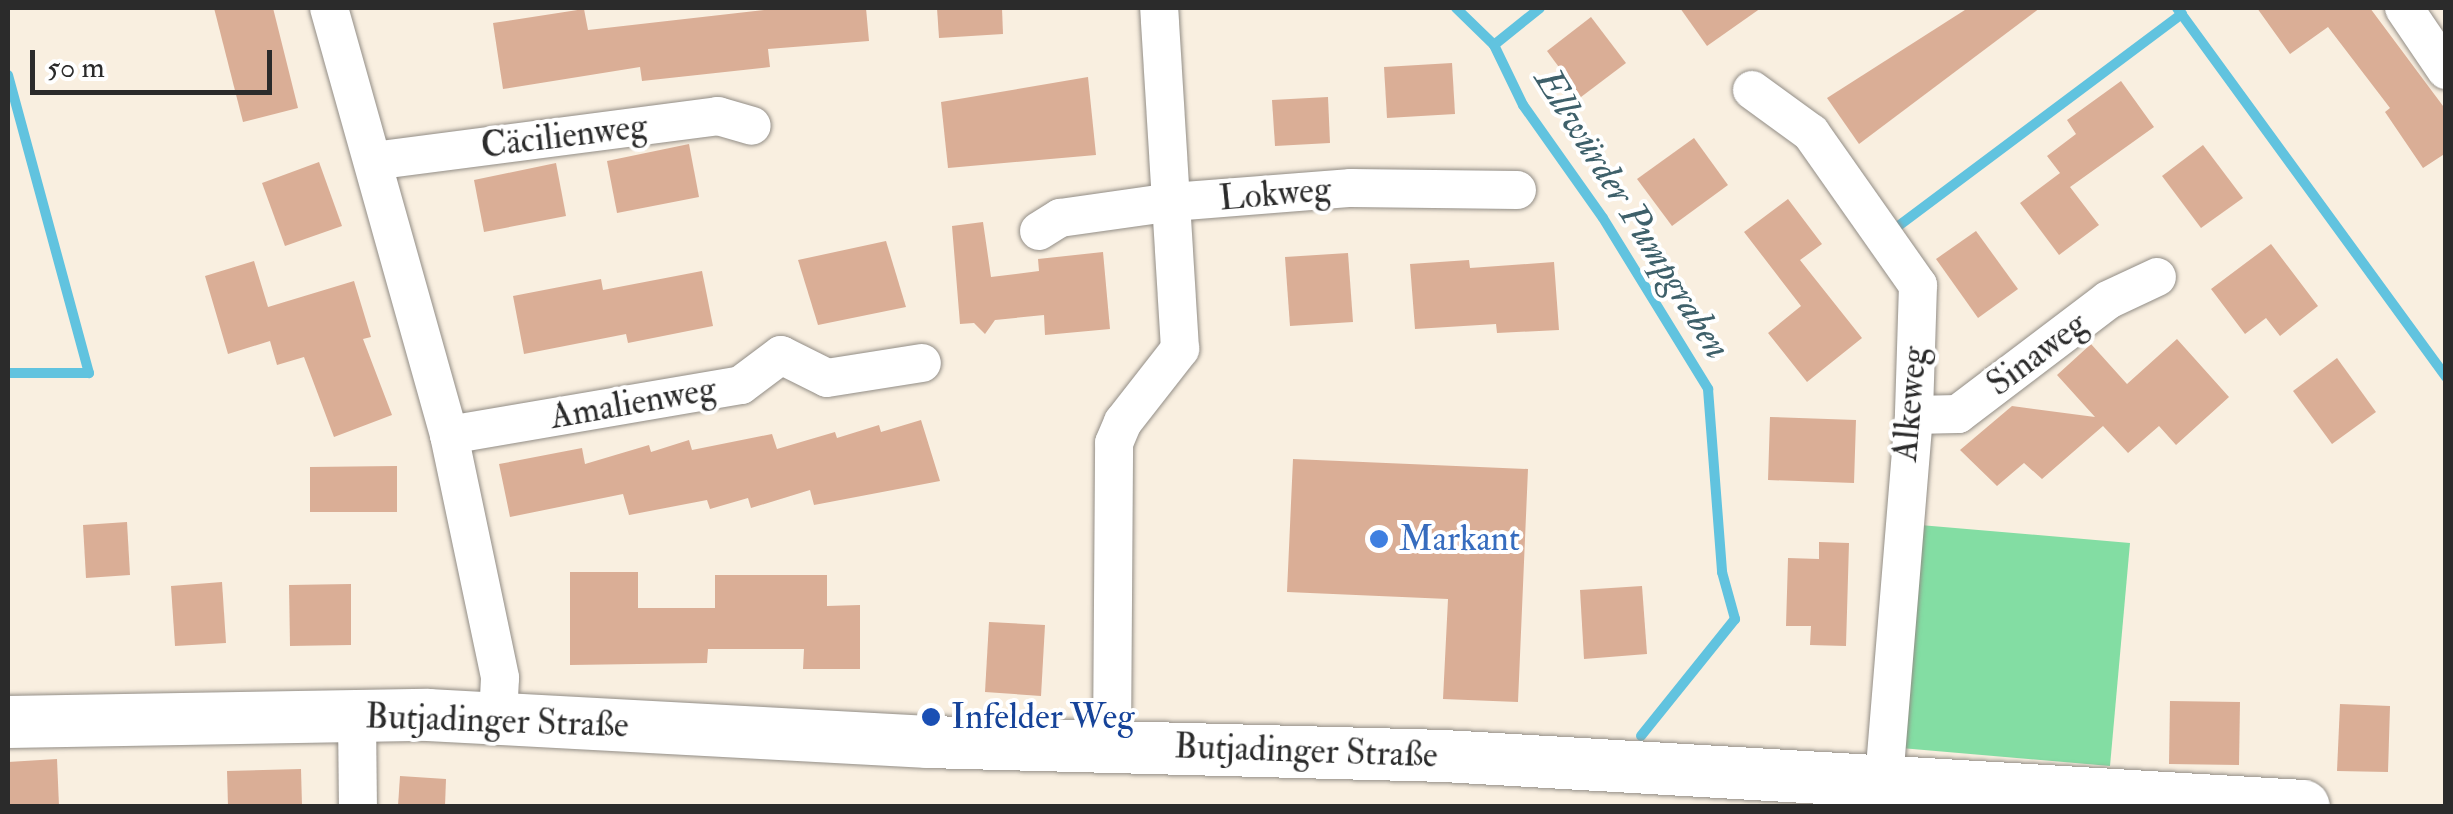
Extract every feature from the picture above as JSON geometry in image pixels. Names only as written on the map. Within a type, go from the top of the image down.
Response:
[{"type":"main road","name":"Butjadinger Straße","points":[[8,722],[357,716],[498,718],[928,742],[1112,744],[1884,780],[2304,806]]},
{"type":"street","points":[[329,8],[448,435],[500,678],[498,718]]},
{"type":"street","points":[[1112,744],[1114,443],[1122,422],[1180,349],[1159,8]]},
{"type":"street","points":[[2404,8],[2446,70]]},
{"type":"street","name":"Alkeweg","points":[[1752,90],[1811,132],[1918,285],[1914,415],[1884,780]]},
{"type":"street","name":"Cäcilienweg","points":[[374,160],[718,116],[752,126]]},
{"type":"street","name":"Lokweg","points":[[1039,231],[1060,218],[1172,202],[1352,188],[1517,190]]},
{"type":"street","name":"Sinaweg","points":[[1914,415],[1958,414],[2108,300],[2157,277]]},
{"type":"street","name":"Amalienweg","points":[[448,435],[742,385],[781,355],[827,378],[922,363]]},
{"type":"street","points":[[357,716],[358,806]]},
{"type":"green space","points":[[1920,525],[2130,543],[2110,766],[1901,748]]},
{"type":"building","points":[[214,8],[273,8],[298,108],[243,122]]},
{"type":"building","points":[[781,8],[866,8],[869,41],[768,49],[770,67],[642,81],[640,67],[503,89],[493,23],[584,9],[588,30]]},
{"type":"building","points":[[937,8],[1002,8],[1003,34],[939,38]]},
{"type":"building","points":[[1680,8],[1761,8],[1707,46]]},
{"type":"building","points":[[1968,8],[2040,8],[1859,144],[1827,98]]},
{"type":"building","points":[[2257,8],[2370,8],[2446,110],[2446,153],[2423,168],[2385,112],[2390,108],[2328,27],[2290,54]]},
{"type":"building","points":[[1591,17],[1626,63],[1581,97],[1547,51]]},
{"type":"building","points":[[1452,63],[1455,114],[1387,118],[1384,67]]},
{"type":"building","points":[[1088,77],[1096,155],[948,168],[941,102]]},
{"type":"building","points":[[2121,81],[2154,127],[2070,187],[2099,225],[2059,255],[2020,203],[2060,173],[2047,156],[2076,134],[2067,120]]},
{"type":"building","points":[[1328,97],[1330,143],[1275,146],[1272,100]]},
{"type":"building","points":[[1694,138],[1728,185],[1672,226],[1637,179]]},
{"type":"building","points":[[689,144],[699,197],[617,213],[607,161]]},
{"type":"building","points":[[2203,145],[2243,198],[2201,228],[2162,176]]},
{"type":"building","points":[[319,162],[342,226],[285,246],[262,183]]},
{"type":"building","points":[[556,163],[566,216],[484,232],[474,180]]},
{"type":"building","points":[[1788,199],[1822,244],[1800,260],[1862,338],[1807,382],[1768,333],[1801,306],[1744,232]]},
{"type":"building","points":[[983,222],[991,277],[1039,271],[1038,259],[1103,252],[1110,329],[1045,335],[1044,315],[995,320],[985,334],[974,323],[960,324],[952,226]]},
{"type":"building","points":[[1976,231],[2018,289],[1978,318],[1936,259]]},
{"type":"building","points":[[886,241],[906,307],[818,325],[798,260]]},
{"type":"building","points":[[2271,244],[2318,306],[2280,336],[2266,318],[2245,334],[2211,289]]},
{"type":"building","points":[[1348,253],[1353,322],[1290,326],[1285,257]]},
{"type":"building","points":[[1469,260],[1470,268],[1554,262],[1559,330],[1497,333],[1496,324],[1415,329],[1410,264]]},
{"type":"building","points":[[254,261],[268,307],[354,281],[371,337],[363,339],[392,415],[334,437],[304,357],[277,365],[270,341],[228,354],[205,276]]},
{"type":"building","points":[[702,271],[713,326],[628,343],[626,334],[524,354],[513,296],[601,279],[603,290]]},
{"type":"building","points":[[2177,339],[2229,397],[2176,445],[2159,426],[2128,453],[2103,426],[2042,479],[2024,463],[1997,486],[1960,450],[2012,406],[2095,417],[2057,375],[2091,344],[2127,384]]},
{"type":"building","points":[[2337,358],[2376,412],[2332,444],[2293,391]]},
{"type":"building","points":[[1770,417],[1856,420],[1854,483],[1768,480]]},
{"type":"building","points":[[921,420],[940,481],[814,505],[810,490],[751,508],[748,498],[710,509],[707,500],[629,515],[623,494],[510,517],[499,464],[582,448],[585,464],[649,445],[651,452],[689,440],[692,450],[772,434],[777,449],[835,432],[837,438],[879,425],[881,432]]},
{"type":"building","points":[[1293,459],[1528,469],[1518,702],[1443,699],[1448,599],[1287,592]]},
{"type":"building","points":[[397,466],[397,512],[310,512],[310,467]]},
{"type":"building","points":[[127,522],[130,575],[86,578],[83,525]]},
{"type":"building","points":[[1819,542],[1849,543],[1846,646],[1810,645],[1811,626],[1786,626],[1788,558],[1819,559]]},
{"type":"building","points":[[570,572],[638,572],[638,608],[715,608],[715,575],[827,575],[827,606],[860,605],[860,669],[803,669],[804,649],[708,649],[707,663],[570,665]]},
{"type":"building","points":[[222,582],[226,643],[175,646],[171,586]]},
{"type":"building","points":[[351,584],[351,645],[290,646],[289,585]]},
{"type":"building","points":[[1642,586],[1647,654],[1584,659],[1580,590]]},
{"type":"building","points":[[989,622],[1045,625],[1041,696],[985,692]]},
{"type":"building","points":[[2170,701],[2240,702],[2239,765],[2169,764]]},
{"type":"building","points":[[2340,704],[2390,706],[2388,772],[2337,771]]},
{"type":"building","points":[[57,759],[59,806],[8,806],[8,762]]},
{"type":"building","points":[[301,769],[302,806],[228,806],[227,771]]},
{"type":"building","points":[[400,776],[446,779],[445,806],[398,806]]},
{"type":"waterway","name":"Ellwürder Pumpgraben","points":[[1456,8],[1494,45],[1523,105],[1603,218],[1708,389],[1722,572],[1735,619],[1641,736]]},
{"type":"waterway","points":[[1494,45],[1540,8]]},
{"type":"waterway","points":[[2177,8],[2446,377]]},
{"type":"waterway","points":[[1897,227],[2182,14]]},
{"type":"waterway","points":[[8,75],[89,373],[8,373]]},
{"type":"place","name":"Markant","points":[[1379,539]]},
{"type":"place","name":"Infelder Weg","points":[[931,717]]}]
